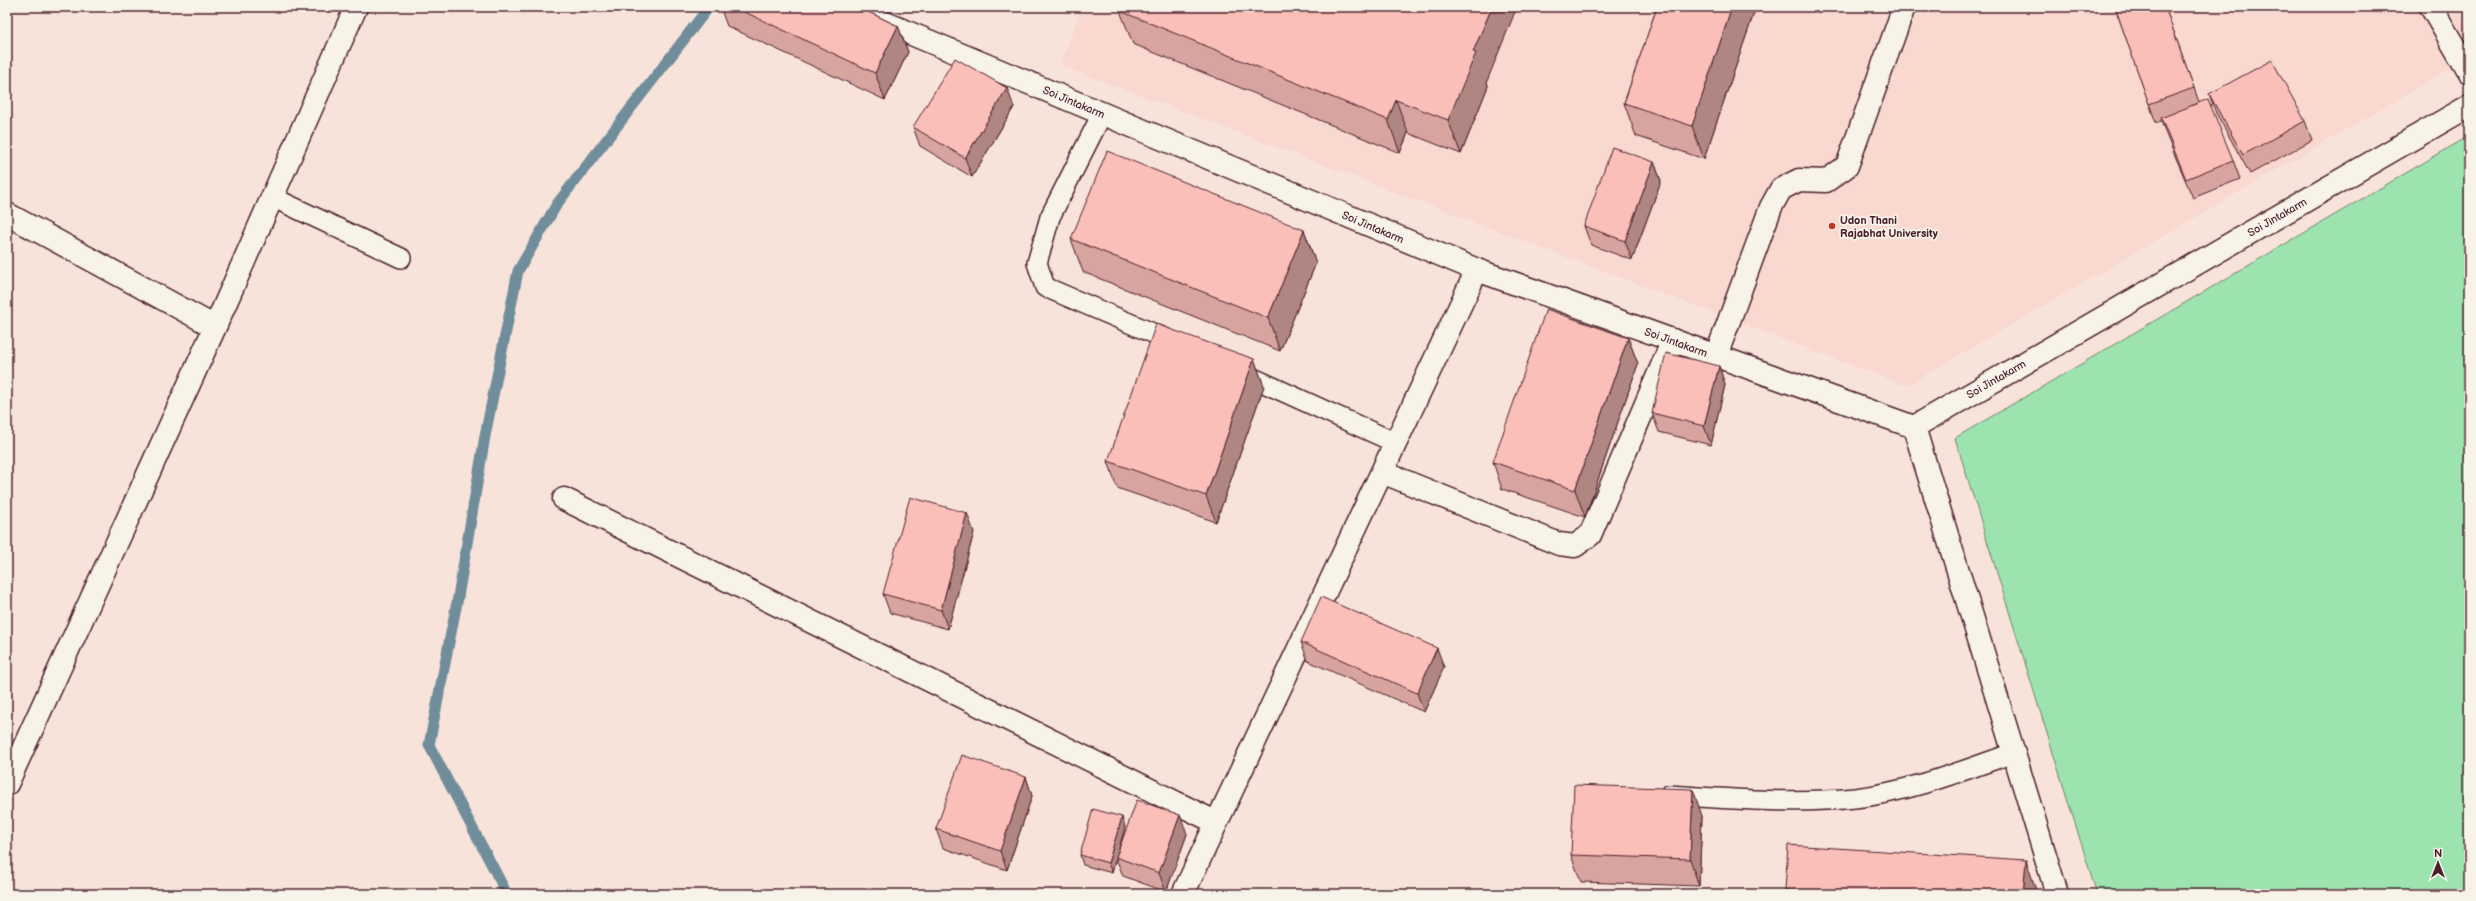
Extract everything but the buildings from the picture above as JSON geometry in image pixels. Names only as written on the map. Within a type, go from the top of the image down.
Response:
[{"type":"street","points":[[7,784],[215,326],[356,7]]},
{"type":"street","name":"Soi Jintakarm","points":[[847,7],[1478,270],[1914,427],[2469,106]]},
{"type":"street","points":[[1716,356],[1771,207],[1781,189],[1799,180],[1826,181],[1847,166],[1904,7]]},
{"type":"street","points":[[2431,7],[2469,72]]},
{"type":"street","points":[[7,214],[215,326]]},
{"type":"street","points":[[1183,894],[1215,822],[1478,270]]},
{"type":"street","points":[[1382,472],[1559,544],[1575,546],[1590,535],[1673,340]]},
{"type":"street","points":[[1914,427],[2056,894]]},
{"type":"street","points":[[564,499],[1215,822]]},
{"type":"lane","points":[[1102,114],[1050,217],[1037,263],[1045,287],[1195,352]]},
{"type":"lane","points":[[272,197],[401,258]]},
{"type":"lane","points":[[1224,365],[1396,443]]},
{"type":"lane","points":[[1654,794],[1776,801],[1856,798],[1928,782],[2013,753]]},
{"type":"shaded area","name":"Udon Thani Rajabhat University","points":[[1082,7],[2457,7],[2469,27],[2469,58],[1906,386],[1060,65]]},
{"type":"green space","points":[[2469,136],[2469,894],[2097,894],[1955,438]]},
{"type":"waterway","points":[[507,894],[429,745],[458,597],[485,436],[518,271],[557,204],[709,7]]},
{"type":"place","name":"Udon Thani Rajabhat University","points":[[1832,226]]}]
